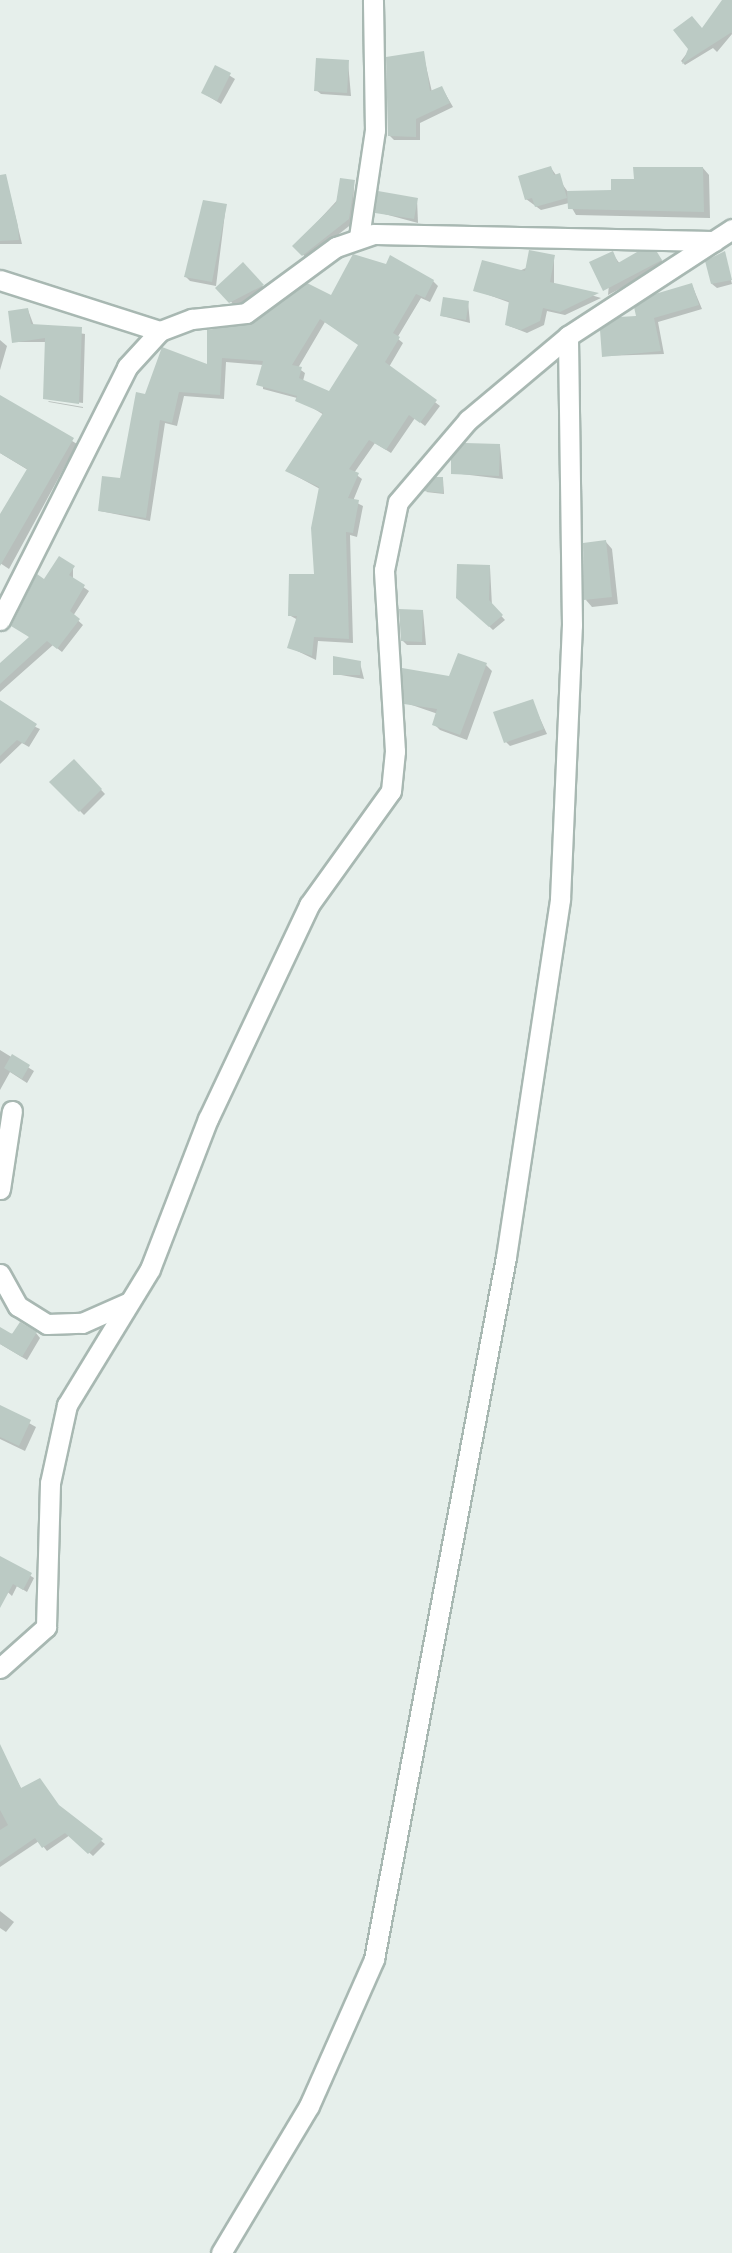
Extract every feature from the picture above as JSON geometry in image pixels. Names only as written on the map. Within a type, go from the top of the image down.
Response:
[{"type":"street","points":[[359,237],[375,130],[373,0]]},
{"type":"street","points":[[0,1668],[46,1627],[55,1446],[67,1405],[150,1269],[208,1119],[302,919],[391,791],[395,751],[384,570],[398,502],[468,419],[568,335],[732,229]]},
{"type":"street","points":[[0,620],[127,367],[160,331],[192,319],[246,313],[359,237],[714,241]]},
{"type":"street","points":[[0,280],[160,331]]},
{"type":"street","points":[[221,2253],[309,2106],[374,1959],[506,1257],[560,899],[572,625],[568,335]]},
{"type":"street","points":[[0,1189],[12,1111]]},
{"type":"street","points":[[0,1274],[18,1306],[47,1324],[82,1323],[128,1303]]},
{"type":"building","points":[[722,0],[732,0],[732,32],[682,64],[688,49],[673,30],[692,16],[702,28]]},
{"type":"building","points":[[424,51],[430,91],[442,86],[450,103],[416,119],[416,137],[388,136],[386,57]]},
{"type":"building","points":[[316,58],[349,60],[347,93],[314,91]]},
{"type":"building","points":[[215,65],[231,73],[217,101],[201,93]]},
{"type":"building","points":[[551,166],[554,175],[560,173],[567,198],[535,207],[532,198],[525,200],[518,176]]},
{"type":"building","points":[[633,167],[703,167],[704,212],[568,209],[567,191],[611,190],[611,179],[634,179]]},
{"type":"building","points":[[6,174],[19,240],[0,241],[0,175]]},
{"type":"building","points":[[340,178],[355,180],[349,219],[302,256],[292,246],[336,203]]},
{"type":"building","points":[[378,191],[418,198],[414,219],[375,213]]},
{"type":"building","points":[[203,200],[227,204],[212,282],[184,277]]},
{"type":"building","points":[[529,250],[555,255],[550,282],[599,293],[560,312],[543,308],[540,321],[521,330],[505,325],[509,301],[473,291],[482,260],[525,271]]},
{"type":"building","points":[[613,251],[618,263],[637,252],[657,252],[662,260],[603,291],[589,262]]},
{"type":"building","points":[[725,251],[732,280],[711,284],[705,261]]},
{"type":"building","points":[[353,254],[386,264],[390,255],[434,280],[425,298],[416,294],[393,333],[400,337],[385,362],[437,400],[420,423],[409,415],[386,450],[369,440],[349,469],[359,473],[348,498],[359,500],[353,533],[346,532],[349,639],[314,637],[312,656],[287,648],[297,616],[288,616],[289,574],[314,574],[311,528],[319,487],[285,471],[323,413],[295,401],[297,396],[256,385],[263,361],[222,358],[220,395],[179,392],[172,423],[160,420],[146,518],[98,511],[102,476],[120,478],[136,392],[145,394],[162,347],[207,364],[207,330],[253,323],[307,283],[331,295]],"holes":[[[320,319],[358,345],[329,391],[299,378],[302,367],[292,365]]]},
{"type":"building","points":[[243,262],[264,285],[229,303],[215,288]]},
{"type":"building","points":[[692,283],[699,305],[654,318],[661,351],[602,357],[600,330],[619,317],[636,316],[634,307],[655,294]]},
{"type":"building","points":[[443,297],[469,301],[466,320],[440,316]]},
{"type":"building","points":[[28,308],[31,324],[82,327],[79,404],[43,399],[45,338],[12,343],[8,311]]},
{"type":"building","points":[[0,395],[74,438],[0,566],[0,514],[27,469],[0,453]]},
{"type":"building","points":[[465,443],[500,444],[499,476],[451,474],[451,458]]},
{"type":"building","points":[[436,477],[443,477],[443,493],[423,491]]},
{"type":"building","points":[[606,540],[612,597],[584,600],[583,543]]},
{"type":"building","points":[[59,556],[75,566],[69,575],[85,585],[70,611],[80,619],[57,649],[47,641],[0,684],[0,663],[29,637],[11,626],[37,574],[44,579]]},
{"type":"building","points":[[457,564],[490,565],[489,600],[503,615],[489,627],[456,598]]},
{"type":"building","points":[[399,609],[423,610],[422,642],[401,641]]},
{"type":"building","points":[[458,653],[487,663],[460,735],[432,725],[437,709],[404,704],[402,668],[449,676]]},
{"type":"building","points":[[333,656],[361,661],[360,675],[333,675]]},
{"type":"building","points":[[533,699],[544,729],[504,743],[493,712]]},
{"type":"building","points":[[0,700],[37,724],[24,744],[17,740],[0,756]]},
{"type":"building","points":[[74,759],[102,789],[79,812],[49,782]]},
{"type":"building","points":[[12,1054],[30,1065],[22,1079],[4,1068]]},
{"type":"building","points":[[20,1322],[37,1332],[22,1357],[0,1344],[0,1327],[12,1334]]},
{"type":"building","points":[[0,1405],[31,1420],[19,1446],[0,1437]]},
{"type":"building","points":[[0,1556],[32,1573],[23,1590],[13,1584],[0,1608]]},
{"type":"building","points":[[0,1744],[21,1788],[40,1778],[59,1805],[103,1839],[88,1854],[65,1833],[42,1848],[35,1838],[0,1862],[0,1830],[8,1825],[0,1810]]}]
